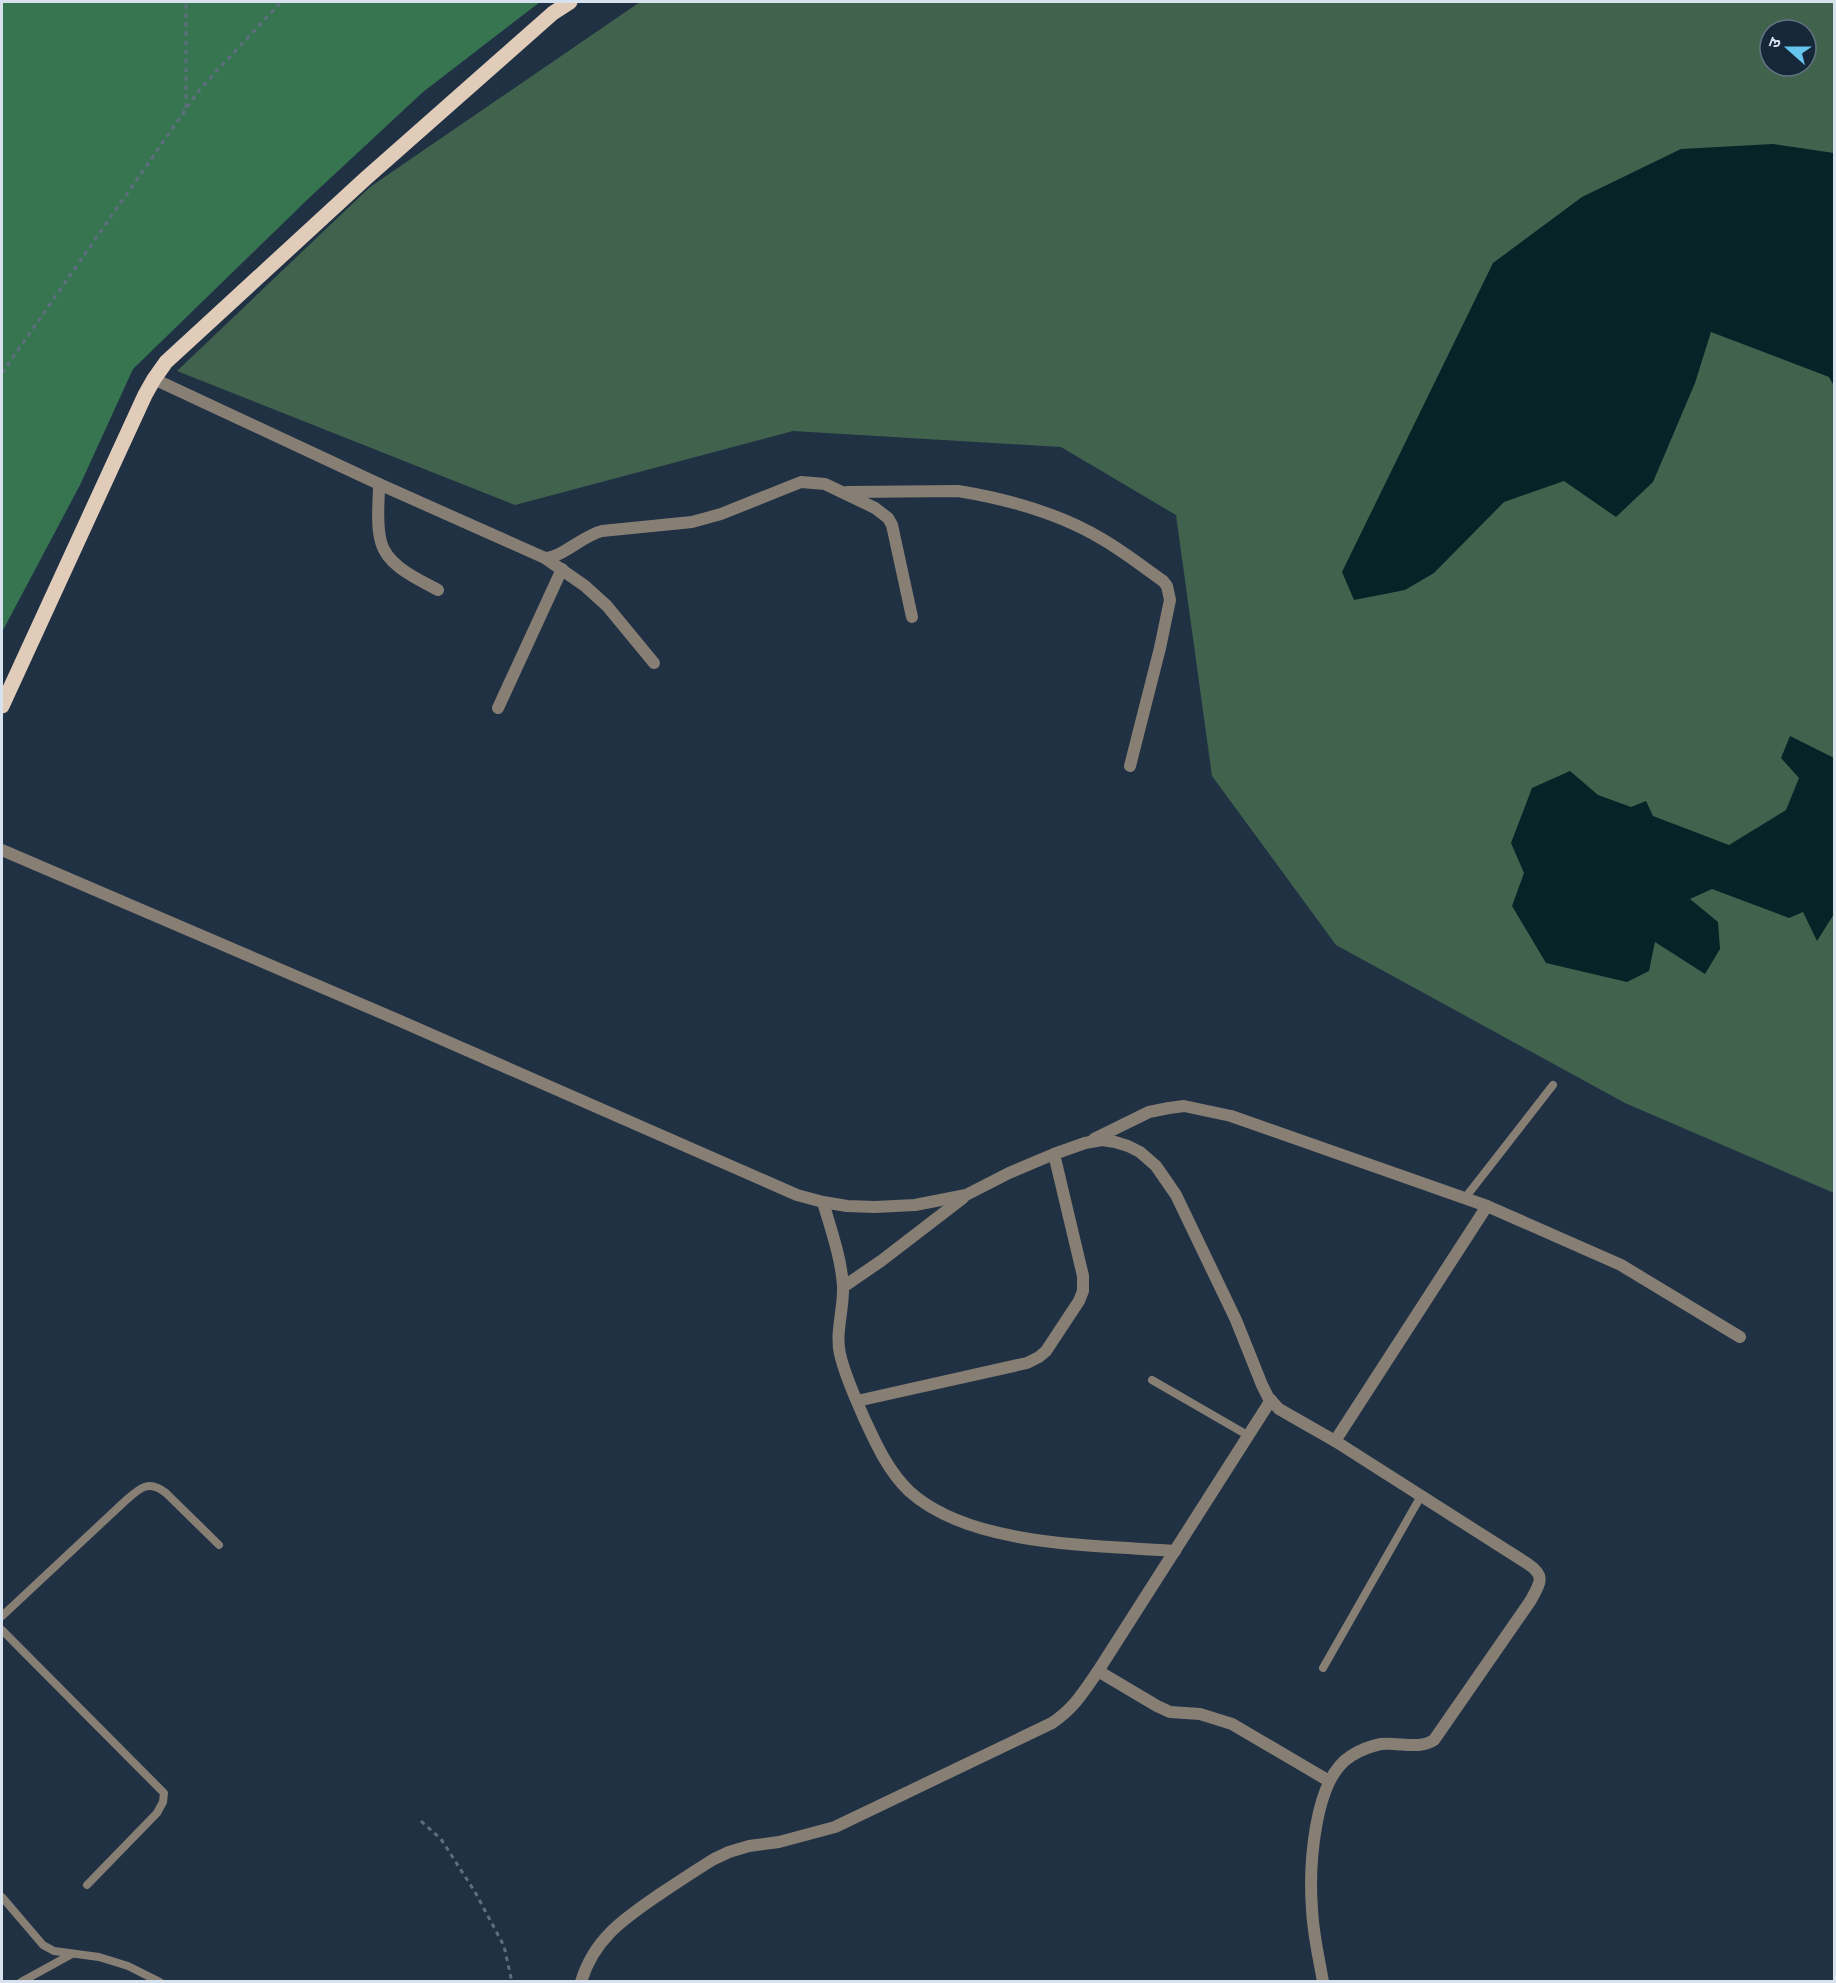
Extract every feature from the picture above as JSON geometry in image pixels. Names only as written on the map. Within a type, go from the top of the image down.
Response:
[{"type":"main road","points":[[2,706],[154,379],[166,362],[365,179],[553,13],[570,2]]},
{"type":"street","points":[[154,379],[545,558],[585,586],[607,606],[654,663]]},
{"type":"street","points":[[545,558],[559,554],[592,534],[602,531],[692,522],[721,514],[801,482],[825,484],[875,508],[888,518],[892,525],[912,618]]},
{"type":"street","points":[[380,484],[381,544],[388,556],[400,567],[438,590]]},
{"type":"street","points":[[842,492],[958,491],[993,498],[1071,522],[1104,539],[1163,581],[1167,586],[1170,600],[1130,766]]},
{"type":"street","points":[[498,708],[562,569]]},
{"type":"street","points":[[2,850],[387,1015],[797,1195],[847,1206],[885,1207],[915,1205],[966,1196]]},
{"type":"street","points":[[843,1287],[966,1196],[1009,1173],[1085,1143],[1149,1112],[1184,1107],[1231,1116],[1487,1206],[1621,1265],[1740,1337]]},
{"type":"street","points":[[1085,1143],[1102,1140],[1116,1142],[1140,1152],[1156,1166],[1176,1195],[1236,1320],[1262,1385],[1279,1409],[1335,1441],[1536,1570],[1540,1578],[1539,1586],[1434,1740],[1427,1745],[1380,1744],[1350,1756],[1336,1768],[1320,1808],[1311,1880],[1314,1934],[1323,1982]]},
{"type":"street","points":[[857,1401],[1027,1363],[1039,1357],[1046,1350],[1079,1301],[1083,1291],[1083,1276],[1054,1154]]},
{"type":"street","points":[[823,1202],[839,1258],[843,1287],[838,1346],[845,1373],[883,1456],[908,1490],[949,1518],[989,1531],[1020,1538],[1175,1551]]},
{"type":"street","points":[[1335,1441],[1487,1206]]},
{"type":"street","points":[[582,1982],[585,1970],[608,1934],[622,1920],[694,1871],[729,1852],[835,1827],[1052,1722],[1066,1713],[1077,1703],[1272,1400]]},
{"type":"street","points":[[1098,1671],[1170,1712],[1200,1714],[1232,1725],[1329,1782]]},
{"type":"lane","points":[[1465,1198],[1553,1085]]},
{"type":"lane","points":[[1152,1380],[1249,1436]]},
{"type":"lane","points":[[2,1616],[137,1490],[147,1485],[157,1486],[166,1493],[219,1545]]},
{"type":"lane","points":[[1323,1668],[1421,1496]]},
{"type":"lane","points":[[2,1630],[164,1793],[164,1802],[157,1813],[87,1885]]},
{"type":"lane","points":[[2,1897],[43,1945],[54,1951],[99,1957],[128,1966],[160,1982]]},
{"type":"lane","points":[[21,1982],[72,1954]]},
{"type":"path","points":[[186,2],[186,109]]},
{"type":"path","points":[[2,373],[200,89],[281,2]]},
{"type":"path","points":[[422,1821],[441,1839],[475,1892],[504,1946],[512,1982]]},
{"type":"green space","points":[[2,2],[540,2],[423,92],[309,198],[133,369],[80,485],[2,632]]},
{"type":"green space","points":[[640,2],[1834,2],[1834,1193],[1625,1103],[1336,945],[1212,776],[1176,515],[1061,447],[793,431],[515,505],[177,371],[370,187]]},
{"type":"shaded area","points":[[1773,144],[1834,153],[1834,386],[1829,377],[1711,332],[1695,383],[1653,482],[1616,517],[1564,481],[1504,502],[1434,573],[1405,590],[1354,600],[1342,572],[1493,263],[1582,197],[1681,149]]},
{"type":"shaded area","points":[[1790,736],[1834,758],[1834,914],[1817,941],[1803,912],[1789,918],[1712,889],[1690,899],[1718,922],[1720,949],[1705,974],[1655,942],[1649,971],[1627,982],[1546,963],[1512,906],[1524,873],[1511,843],[1532,788],[1570,771],[1598,795],[1631,807],[1646,801],[1653,816],[1729,845],[1786,810],[1799,778],[1781,758]]}]
